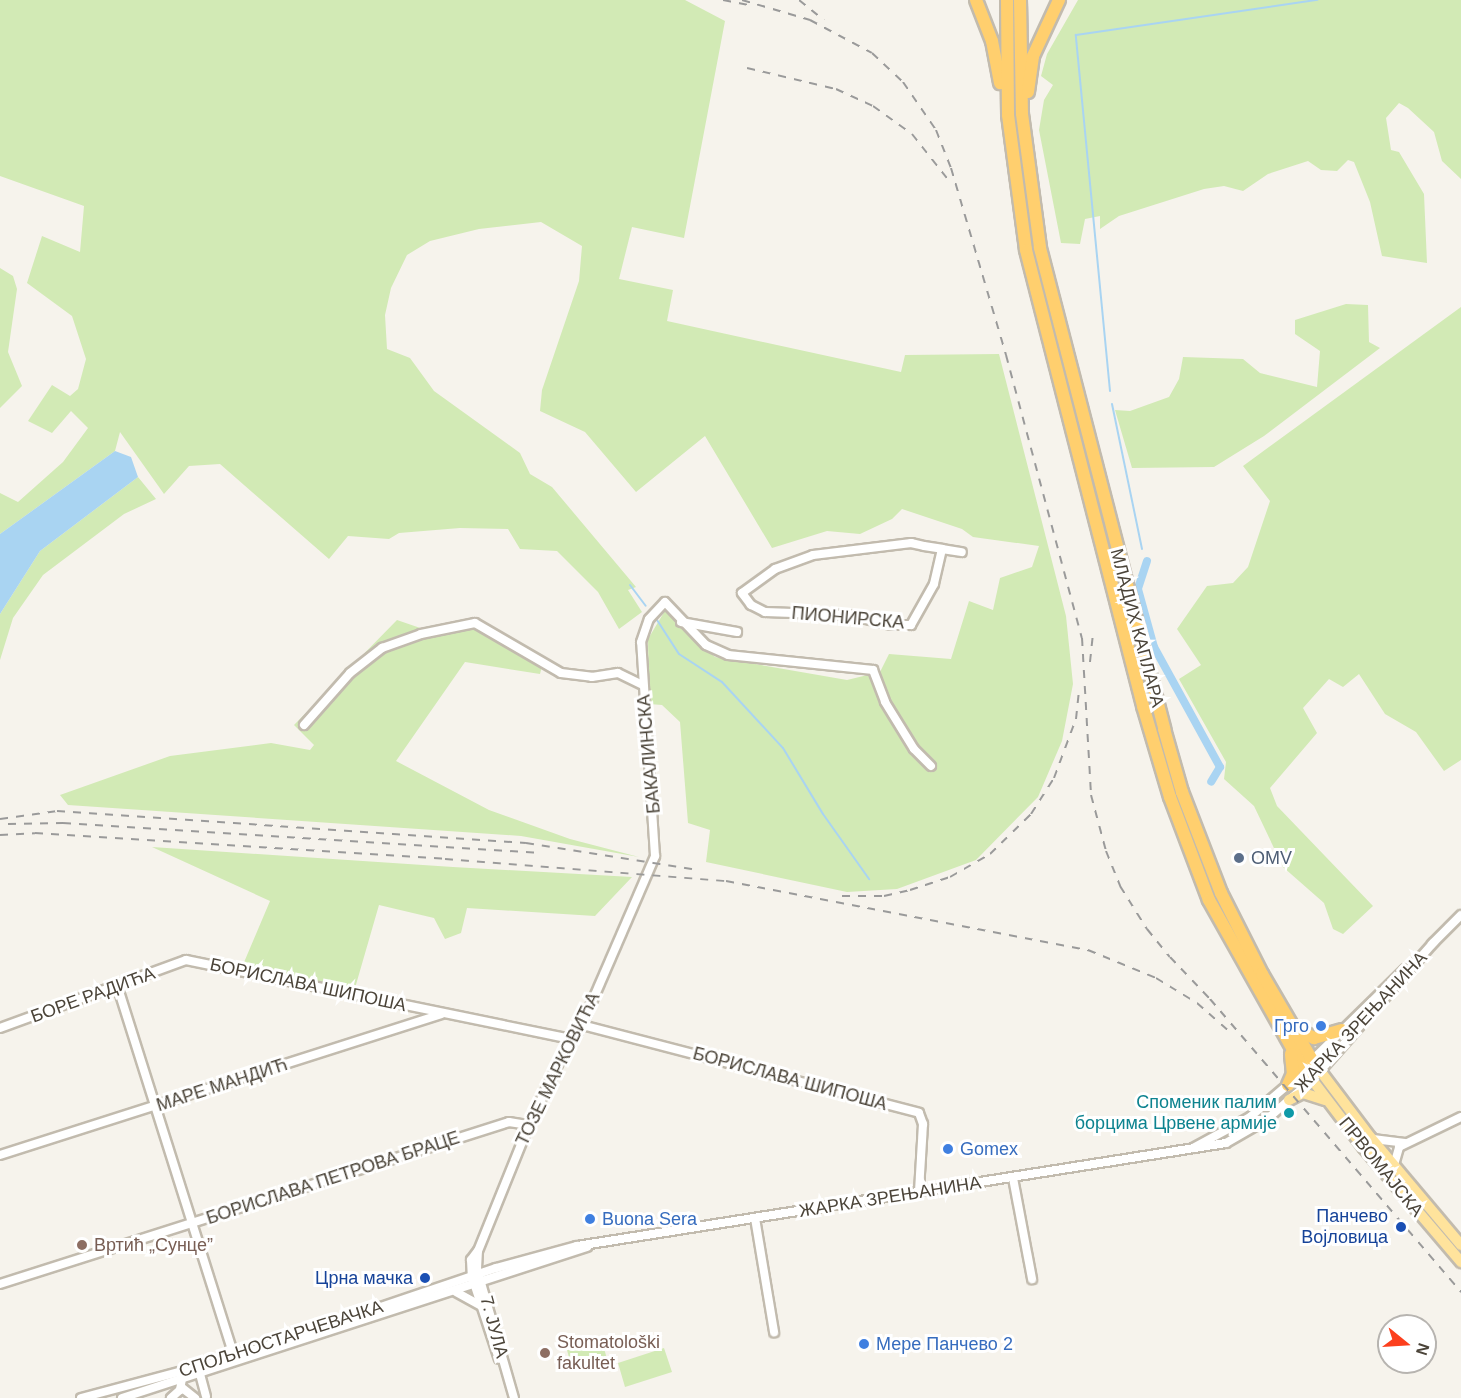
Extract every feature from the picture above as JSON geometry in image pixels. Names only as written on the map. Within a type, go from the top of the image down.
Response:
[{"type":"highway","points":[[976,0],[996,55],[1011,146]]},
{"type":"highway","points":[[1007,0],[1011,146]]},
{"type":"highway","points":[[1020,0],[1020,82],[1028,171]]},
{"type":"highway","points":[[1028,171],[1029,69],[1059,0]]},
{"type":"highway","name":"МЛАДИХ КАПЛАРА","points":[[1011,146],[1037,300],[1143,706],[1184,838],[1227,935],[1290,1047]]},
{"type":"highway","name":"МЛАДИХ КАПЛАРА","points":[[1028,171],[1051,297],[1174,765],[1221,893],[1308,1064]]},
{"type":"highway","points":[[1290,1025],[1314,1038],[1342,1030]]},
{"type":"highway","points":[[1290,1047],[1308,1064]]},
{"type":"highway","points":[[1288,1085],[1293,1067],[1290,1047]]},
{"type":"main road","name":"ПРВОМАЈСКА","points":[[1308,1064],[1320,1071],[1371,1138],[1461,1245]]},
{"type":"main road","name":"ПРВОМАЈСКА","points":[[1308,1064],[1312,1080],[1328,1101],[1461,1262]]},
{"type":"main road","points":[[1289,1100],[1310,1093],[1328,1101]]},
{"type":"street","name":"ПИОНИРСКА","points":[[942,549],[934,584],[911,625],[892,625],[849,615],[765,612],[751,605],[742,593],[775,569],[813,555],[874,545],[910,543],[962,552]]},
{"type":"street","points":[[644,685],[641,642],[645,625],[665,602],[681,622],[706,645],[728,655],[873,670],[885,702],[914,749],[931,766]]},
{"type":"street","points":[[681,622],[737,632]]},
{"type":"street","name":"БАКАЛИНСКА","points":[[304,725],[350,673],[382,648],[421,634],[475,623],[561,673],[592,676],[618,673],[644,685],[655,856]]},
{"type":"street","name":"ТОЗЕ МАРКОВИЋА","points":[[475,1275],[471,1260],[478,1254],[529,1125],[571,1039],[582,1025],[655,856]]},
{"type":"street","name":"ЖАРКА ЗРЕЊАНИНА","points":[[1193,1148],[1250,1117],[1288,1085],[1461,915]]},
{"type":"street","name":"ЖАРКА ЗРЕЊАНИНА","points":[[475,1275],[577,1246],[1193,1148],[1205,1149],[1241,1136],[1312,1080],[1434,942]]},
{"type":"street","name":"БОРИСЛАВА ШИПОША","points":[[186,960],[571,1039]]},
{"type":"street","name":"БОРЕ РАДИЋА","points":[[0,1028],[118,988],[186,960]]},
{"type":"street","points":[[118,988],[234,1356]]},
{"type":"street","name":"МАРЕ МАНДИЋ","points":[[0,1155],[443,1014]]},
{"type":"street","name":"БОРИСЛАВА ШИПОША","points":[[582,1025],[919,1113],[923,1124],[919,1192]]},
{"type":"street","points":[[1394,1166],[1396,1152],[1407,1143],[1461,1117]]},
{"type":"street","name":"БОРИСЛАВА ПЕТРОВА БРАЦЕ","points":[[0,1284],[509,1122],[529,1125]]},
{"type":"street","points":[[1371,1138],[1407,1143]]},
{"type":"street","points":[[1013,1178],[1032,1279]]},
{"type":"street","points":[[755,1218],[774,1332]]},
{"type":"street","name":"ЖАРКА ЗРЕЊАНИНА","points":[[478,1285],[587,1246]]},
{"type":"street","points":[[478,1254],[493,1269]]},
{"type":"street","points":[[475,1275],[478,1285]]},
{"type":"street","name":"СПОЉНОСТАРЧЕВАЧКА","points":[[81,1398],[234,1356],[475,1275]]},
{"type":"street","name":"СПОЉНОСТАРЧЕВАЧКА","points":[[122,1398],[181,1383],[200,1374],[478,1285]]},
{"type":"street","name":"7. ЈУЛА","points":[[478,1285],[481,1306],[505,1371]]},
{"type":"street","name":"7. ЈУЛА","points":[[478,1285],[514,1398]]},
{"type":"street","points":[[456,1292],[481,1306]]},
{"type":"street","points":[[200,1374],[206,1396]]},
{"type":"street","points":[[171,1398],[181,1383],[195,1398]]},
{"type":"green space","points":[[0,0],[685,0],[725,21],[684,238],[632,227],[619,279],[673,290],[667,321],[901,372],[905,355],[999,354],[1066,616],[1073,684],[1062,741],[1038,797],[976,860],[897,889],[847,892],[706,862],[710,830],[688,823],[680,722],[662,705],[649,704],[648,639],[666,609],[715,657],[847,680],[880,672],[889,654],[951,659],[969,601],[993,610],[1000,578],[1032,567],[1039,546],[973,537],[962,529],[902,509],[892,519],[860,534],[827,531],[772,548],[705,436],[636,492],[585,432],[540,411],[542,390],[579,281],[582,246],[541,222],[479,229],[430,241],[407,255],[391,288],[385,315],[387,349],[410,358],[434,391],[520,453],[530,474],[552,487],[636,587],[628,590],[642,612],[619,629],[598,592],[557,551],[520,549],[508,529],[460,528],[399,533],[389,539],[348,536],[329,559],[220,464],[189,466],[164,494],[120,432],[115,451],[0,534],[0,493],[18,502],[63,462],[88,428],[71,411],[52,433],[28,421],[52,385],[70,396],[78,389],[86,359],[72,316],[27,283],[42,236],[80,252],[84,206],[0,176]]},
{"type":"green space","points":[[1078,0],[1461,0],[1461,179],[1442,161],[1434,132],[1408,108],[1399,103],[1386,118],[1391,150],[1399,152],[1424,194],[1427,263],[1382,256],[1370,202],[1354,162],[1348,160],[1337,171],[1321,170],[1308,161],[1268,174],[1243,191],[1224,186],[1204,189],[1119,216],[1100,229],[1100,216],[1085,219],[1080,244],[1061,243],[1039,130],[1044,100],[1053,85],[1041,76],[1047,54]]},
{"type":"green space","points":[[0,268],[13,276],[17,289],[8,352],[22,386],[0,408]]},
{"type":"green space","points":[[1346,304],[1368,305],[1369,342],[1380,348],[1264,436],[1214,467],[1132,468],[1115,410],[1130,411],[1169,397],[1179,379],[1183,357],[1243,359],[1260,373],[1317,387],[1320,351],[1295,334],[1295,320]]},
{"type":"green space","points":[[1461,307],[1461,760],[1444,771],[1416,732],[1385,714],[1359,674],[1343,687],[1329,679],[1303,708],[1317,733],[1270,788],[1277,806],[1373,906],[1343,934],[1333,929],[1324,903],[1283,867],[1254,806],[1224,779],[1226,762],[1179,679],[1201,665],[1177,629],[1207,586],[1233,583],[1248,567],[1270,501],[1243,466]]},
{"type":"green space","points":[[138,477],[156,499],[124,514],[43,575],[13,618],[0,660],[0,614],[40,551]]},
{"type":"green space","points":[[481,619],[503,637],[544,658],[540,674],[465,662],[396,761],[489,810],[570,839],[639,857],[521,836],[68,805],[60,795],[170,756],[271,743],[310,750],[314,745],[294,725],[397,620],[429,631]]},
{"type":"green space","points":[[152,847],[632,877],[595,916],[467,908],[461,933],[445,939],[434,918],[379,905],[355,988],[242,967],[270,901]]},
{"type":"green space","points":[[602,1341],[607,1359],[572,1369],[567,1350]]},
{"type":"green space","points":[[664,1348],[672,1372],[625,1387],[618,1363]]},
{"type":"water","points":[[115,451],[131,457],[138,477],[40,551],[0,614],[0,534]]},
{"type":"waterway","points":[[1110,391],[1076,35],[1317,0]]},
{"type":"waterway","points":[[1112,404],[1142,549]]},
{"type":"waterway","points":[[1147,561],[1138,589],[1154,647],[1220,767],[1211,782]]},
{"type":"waterway","points":[[630,585],[646,606]]},
{"type":"waterway","points":[[657,620],[679,654],[722,682],[783,748],[823,814],[869,879]]},
{"type":"railway","points":[[723,0],[749,5]]},
{"type":"railway","points":[[742,0],[810,20],[872,53],[903,82],[936,130],[951,168],[1006,355],[1082,638],[1091,795],[1106,851],[1120,886],[1147,929],[1170,957],[1210,999],[1461,1292]]},
{"type":"railway","points":[[799,0],[824,20]]},
{"type":"railway","points":[[747,68],[836,89],[873,106],[912,134],[950,182]]},
{"type":"railway","points":[[1090,662],[1093,634]]},
{"type":"railway","points":[[842,896],[884,896],[910,890],[950,877],[990,854],[1031,814],[1054,778],[1076,719],[1079,688]]},
{"type":"railway","points":[[0,819],[57,811],[526,843],[698,870]]},
{"type":"railway","points":[[8,824],[63,823],[541,853]]},
{"type":"railway","points":[[0,835],[35,833],[445,859],[726,881],[1088,950],[1156,978],[1197,1003],[1231,1033]]},
{"type":"place","name":"OMV","points":[[1239,858]]},
{"type":"place","name":"Грго","points":[[1321,1026]]},
{"type":"place","name":"Споменик палим борцима Црвене армије","points":[[1289,1113]]},
{"type":"place","name":"Gomex","points":[[948,1149]]},
{"type":"place","name":"Buona Sera","points":[[590,1219]]},
{"type":"place","name":"Панчево Војловица","points":[[1401,1227]]},
{"type":"place","name":"Вртић „Сунце”","points":[[82,1245]]},
{"type":"place","name":"Црна мачка","points":[[425,1278]]},
{"type":"place","name":"Мере Панчево 2","points":[[864,1344]]},
{"type":"place","name":"Stomatološki fakultet","points":[[545,1353]]}]
